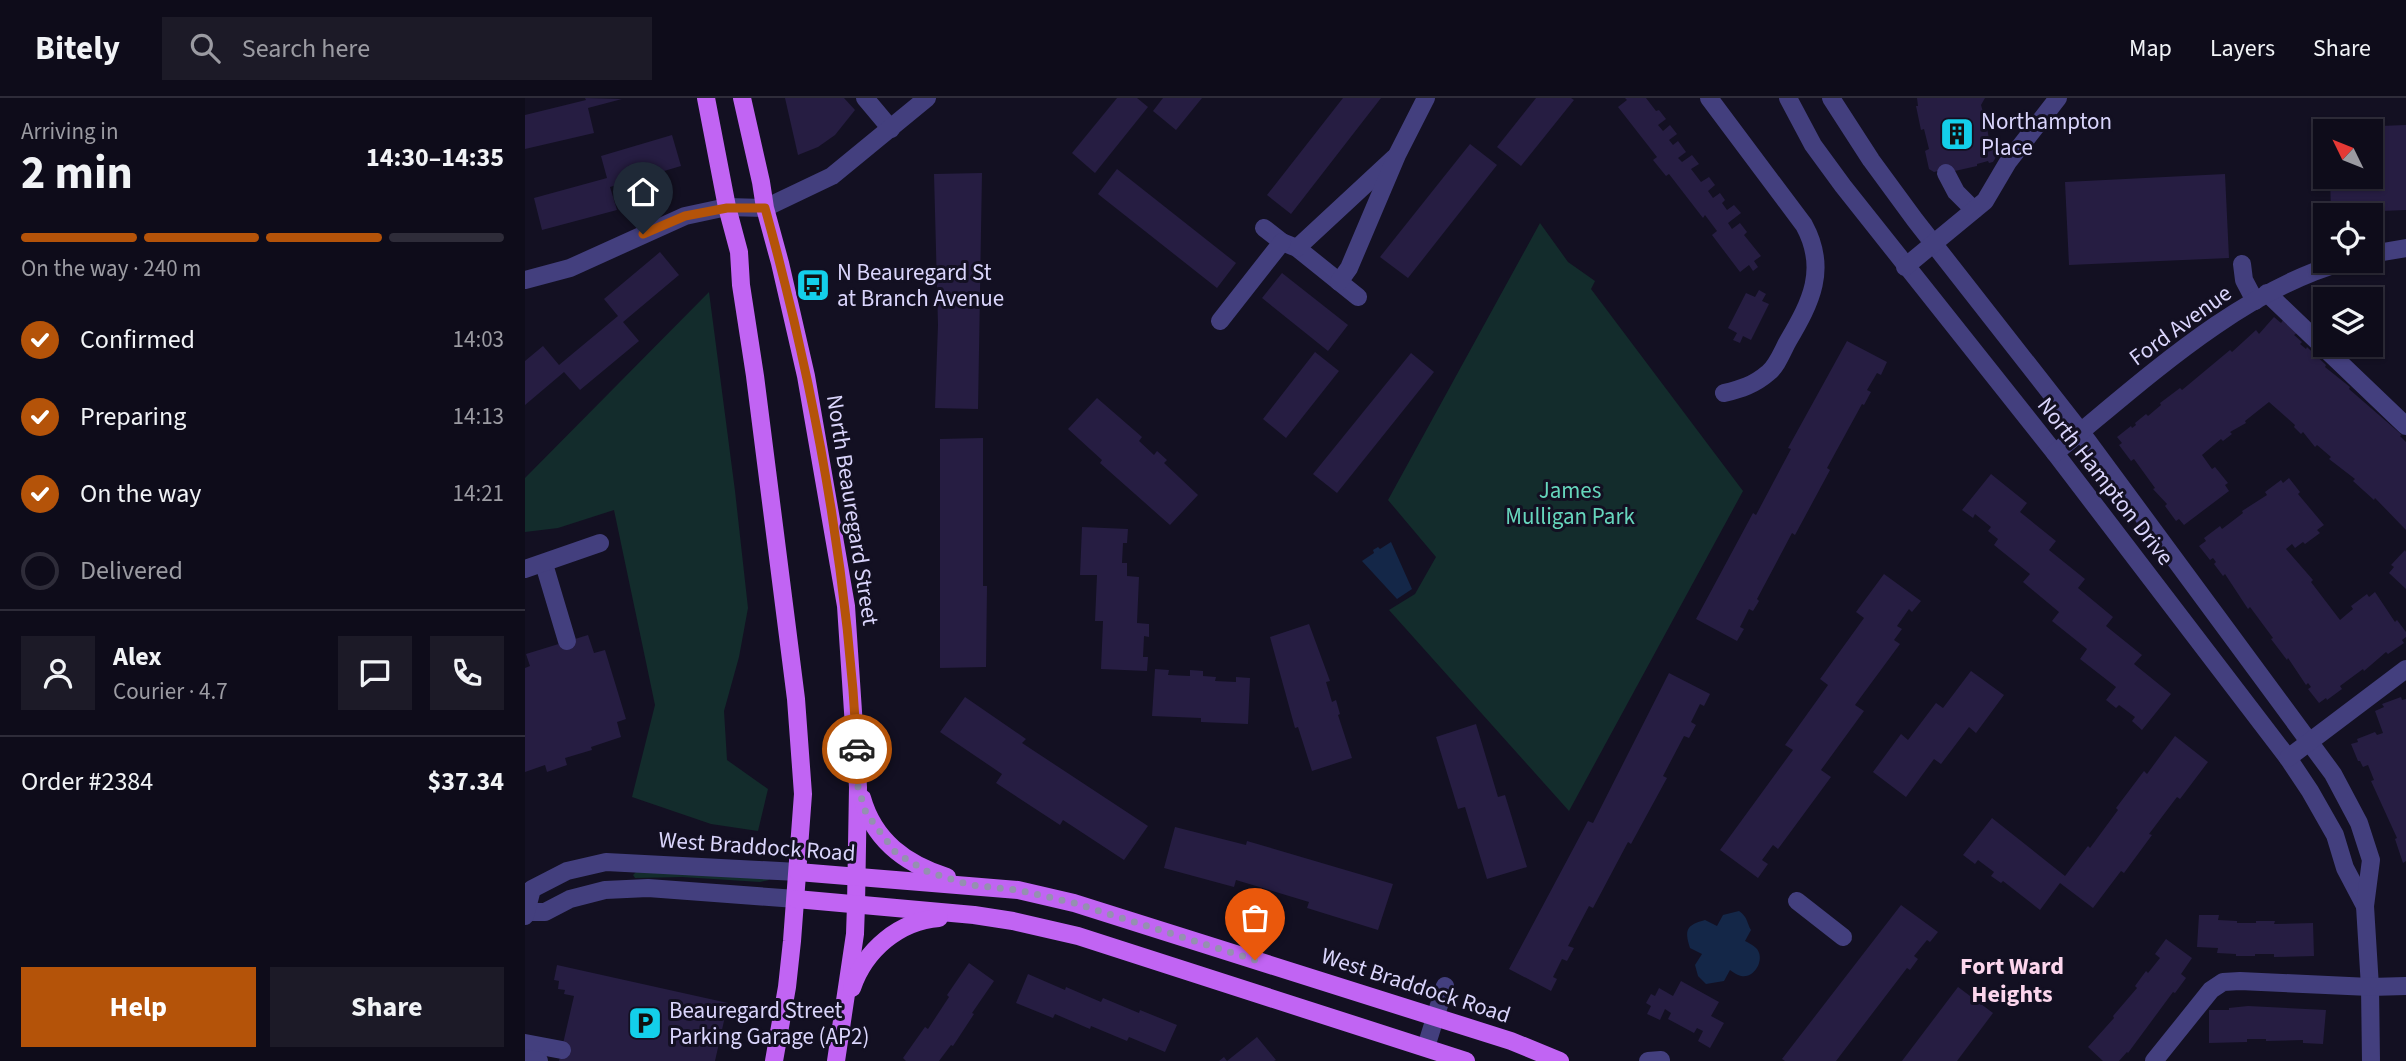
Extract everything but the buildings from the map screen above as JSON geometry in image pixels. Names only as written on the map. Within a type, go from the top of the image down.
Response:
[{"type":"main road","points":[[706,98],[727,208],[739,252],[741,285],[796,699],[803,794],[787,987],[774,1061]]},
{"type":"main road","name":"North Beauregard Street","points":[[742,98],[765,208],[806,376],[846,607],[858,787],[857,877],[844,1011],[836,1061]]},
{"type":"main road","points":[[858,787],[866,813],[896,853],[928,872],[970,885]]},
{"type":"main road","name":"West Braddock Road","points":[[797,872],[1018,890],[1074,903],[1511,1041],[1560,1061]]},
{"type":"main road","points":[[796,899],[974,915],[1078,936],[1466,1061]]},
{"type":"main road","points":[[844,1011],[855,979],[875,948],[898,930],[922,919],[974,915]]},
{"type":"street","points":[[865,98],[891,129]]},
{"type":"street","points":[[525,280],[570,268],[685,216],[727,208],[765,208],[832,176],[927,98]]},
{"type":"street","points":[[1339,282],[1349,268],[1397,155],[1426,98]]},
{"type":"street","points":[[1709,98],[1804,225],[1812,240],[1816,262],[1815,285],[1808,304],[1770,372],[1748,387],[1724,393]]},
{"type":"street","name":"North Hampton Drive","points":[[1788,98],[1814,145],[1905,267],[2055,453],[2288,758],[2335,835],[2345,868],[2365,906]]},
{"type":"street","name":"North Hampton Drive","points":[[1831,98],[1871,160],[1933,244],[2081,432],[2333,774],[2359,823],[2371,860],[2365,906],[2371,1061]]},
{"type":"street","points":[[1905,267],[1985,201],[2008,162],[2057,98]]},
{"type":"street","points":[[1220,321],[1289,245],[1397,155]]},
{"type":"street","points":[[1946,173],[1956,192],[1973,210]]},
{"type":"street","points":[[1264,228],[1358,297]]},
{"type":"street","points":[[2383,252],[2406,248]]},
{"type":"street","points":[[2242,264],[2244,280],[2261,297],[2316,349],[2406,426]]},
{"type":"street","name":"Ford Avenue","points":[[2055,453],[2099,415],[2219,323],[2261,297],[2313,271]]},
{"type":"street","points":[[525,569],[600,543]]},
{"type":"street","points":[[544,564],[567,641]]},
{"type":"street","points":[[2288,758],[2406,669]]},
{"type":"street","name":"West Braddock Road","points":[[526,912],[532,888],[567,871],[607,862],[690,864],[797,872]]},
{"type":"street","points":[[526,912],[545,912],[570,898],[587,893],[634,888],[796,899]]},
{"type":"street","points":[[1797,901],[1843,937]]},
{"type":"street","points":[[2154,1061],[2211,990],[2223,982],[2406,986]]},
{"type":"street","points":[[1426,1047],[1445,986]]},
{"type":"street","points":[[525,1043],[562,1050]]},
{"type":"street","points":[[525,1058],[538,1061]]},
{"type":"green space","name":"James Mulligan Park","points":[[1540,223],[1568,262],[1595,281],[1591,289],[1743,491],[1569,811],[1389,610],[1415,594],[1436,557],[1388,500]]},
{"type":"green space","points":[[709,292],[748,608],[739,657],[724,711],[727,760],[768,789],[758,831],[711,824],[632,797],[655,705],[614,510],[558,528],[525,532],[525,478]]},
{"type":"green space","points":[[636,872],[769,880],[760,882],[682,877],[635,878],[633,875]]},
{"type":"water","points":[[1391,542],[1412,589],[1397,599],[1362,561],[1374,553],[1373,550]]},
{"type":"water","points":[[1739,911],[1746,918],[1751,930],[1745,941],[1759,952],[1757,967],[1746,976],[1740,976],[1730,970],[1724,981],[1706,984],[1698,976],[1695,965],[1702,954],[1690,948],[1687,932],[1694,924],[1705,920],[1717,926],[1723,915]]},
{"type":"way so far","points":[[857,749],[858,787],[866,813],[896,853],[928,872],[970,885],[1018,890],[1074,903],[1255,960]]},
{"type":"place","name":"Northampton Place","points":[[1957,134]]},
{"type":"place","name":"N Beauregard St at Branch Avenue","points":[[813,285]]},
{"type":"place","name":"Beauregard Street Parking Garage (AP2)","points":[[645,1023]]},
{"type":"district","name":"Fort Ward Heights","points":[[2012,980]]},
{"type":"route","points":[[643,234],[685,216],[727,208],[765,208],[806,376],[825,477],[846,607],[857,749]]}]
